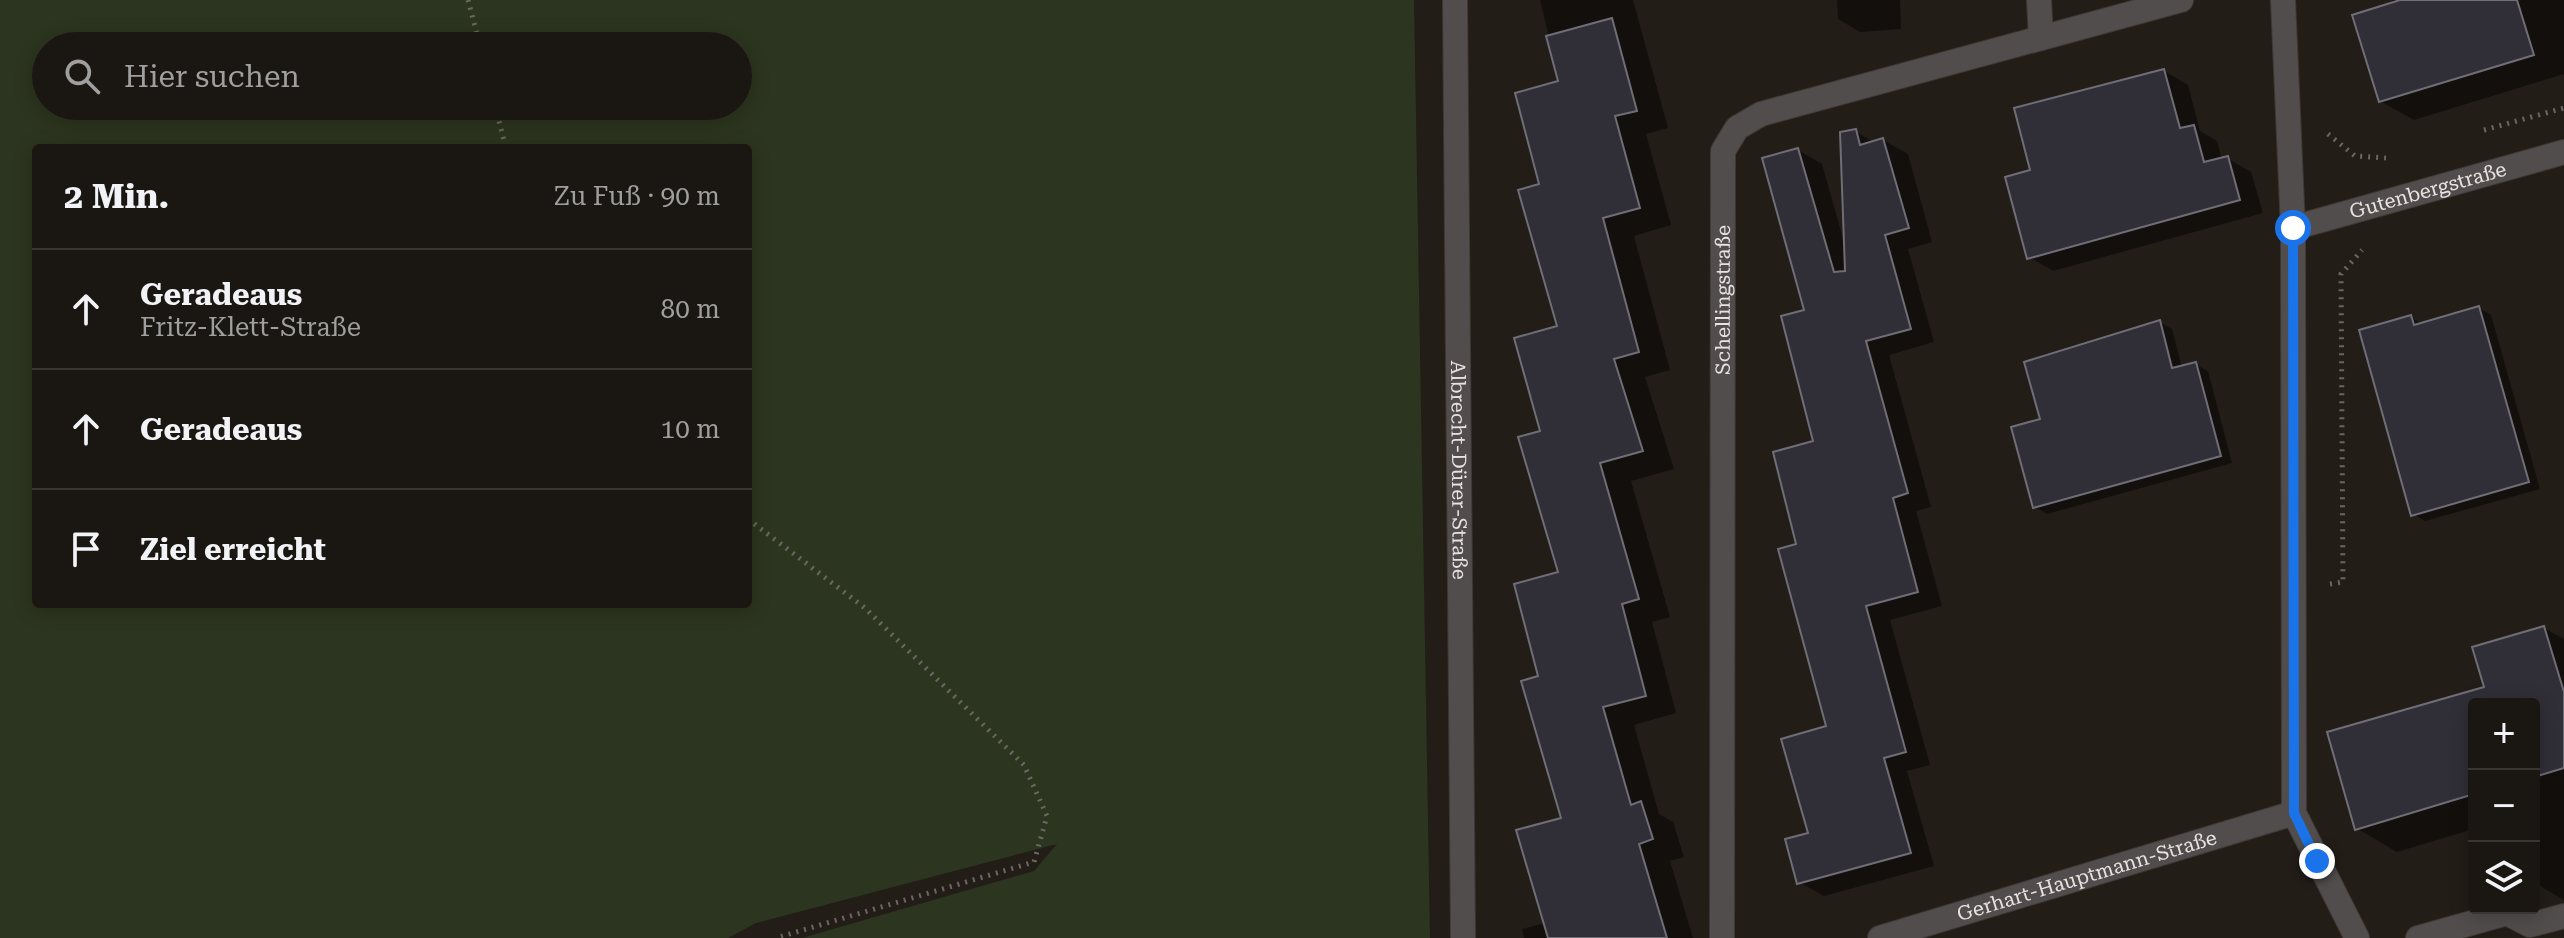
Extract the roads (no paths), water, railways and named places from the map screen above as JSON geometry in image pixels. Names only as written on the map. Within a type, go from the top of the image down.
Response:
[{"type":"street","name":"Albrecht-Dürer-Straße","points":[[1455,0],[1463,938]]},
{"type":"street","points":[[2039,0],[2041,38]]},
{"type":"street","name":"Schellingstraße","points":[[1722,938],[1723,151],[1737,128],[1761,114],[2181,0]]},
{"type":"street","points":[[2283,0],[2293,228],[2294,813],[2357,938]]},
{"type":"street","name":"Gutenbergstraße","points":[[2293,228],[2564,152]]},
{"type":"street","name":"Gerhart-Hauptmann-Straße","points":[[1880,938],[2294,813]]},
{"type":"street","points":[[2418,938],[2507,913],[2530,925],[2564,916]]}]
